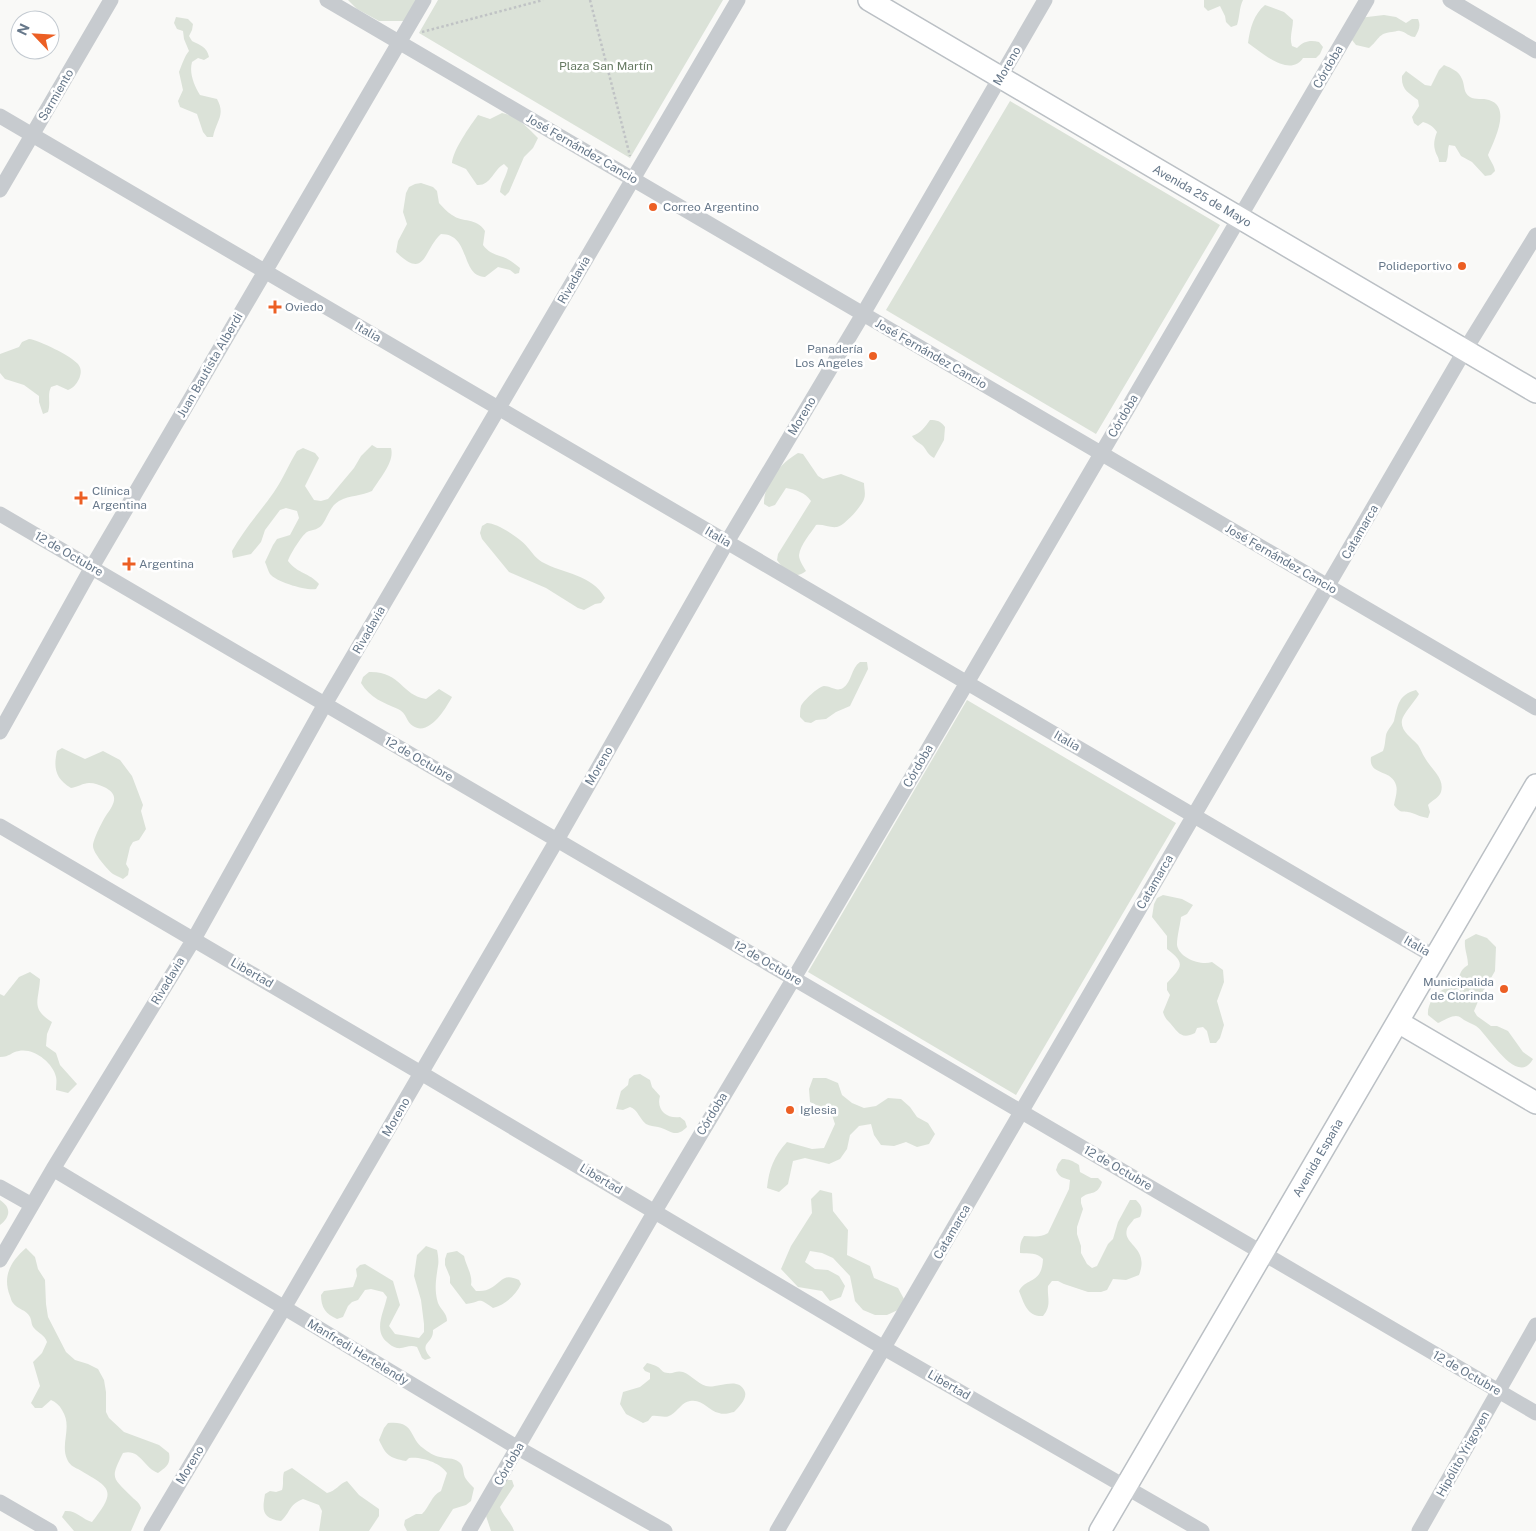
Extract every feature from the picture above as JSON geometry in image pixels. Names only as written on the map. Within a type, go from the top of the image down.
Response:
[{"type":"main road","name":"Avenida 25 de Mayo","points":[[869,0],[1536,392]]},
{"type":"main road","name":"Avenida España","points":[[1100,1531],[1536,785]]},
{"type":"main road","points":[[1398,1022],[1536,1103]]},
{"type":"street","name":"Sarmiento","points":[[0,190],[111,0]]},
{"type":"street","name":"José Fernández Cancio","points":[[327,0],[1536,708]]},
{"type":"street","name":"Juan Bautista Alberdi","points":[[0,732],[92,567],[424,0]]},
{"type":"street","name":"Rivadavia","points":[[0,1260],[53,1169],[194,939],[325,704],[738,0]]},
{"type":"street","name":"Moreno","points":[[151,1531],[422,1073],[727,542],[863,314],[1045,0]]},
{"type":"street","name":"Córdoba","points":[[469,1531],[1367,0]]},
{"type":"street","points":[[1450,0],[1536,51]]},
{"type":"street","name":"Italia","points":[[0,116],[1435,957]]},
{"type":"street","name":"Catamarca","points":[[778,1531],[1194,815],[1466,350],[1536,235]]},
{"type":"street","name":"12 de Octubre","points":[[0,514],[1536,1413]]},
{"type":"street","name":"Libertad","points":[[0,826],[422,1073],[884,1348],[1202,1531]]},
{"type":"street","name":"Manfredi Hertelendy","points":[[53,1169],[518,1448],[665,1531]]},
{"type":"street","points":[[0,1187],[32,1205]]},
{"type":"street","name":"Hipólito Yrigoyen","points":[[1419,1531],[1536,1325]]},
{"type":"street","points":[[0,1502],[50,1531]]},
{"type":"path","points":[[419,33],[543,0]]},
{"type":"path","points":[[590,0],[630,158]]},
{"type":"green space","points":[[348,0],[420,0],[404,21],[379,21],[357,9]]},
{"type":"green space","name":"Plaza San Martín","points":[[438,0],[723,0],[630,158],[419,33]]},
{"type":"green space","points":[[1204,0],[1243,0],[1237,25],[1231,27],[1226,22],[1220,6],[1208,11],[1204,7]]},
{"type":"green space","points":[[1265,5],[1284,12],[1293,20],[1292,46],[1297,48],[1307,42],[1319,42],[1323,47],[1320,54],[1316,58],[1303,58],[1297,64],[1291,66],[1284,65],[1276,62],[1248,43],[1253,22]]},
{"type":"green space","points":[[1384,15],[1396,17],[1406,23],[1412,19],[1418,19],[1419,28],[1415,37],[1397,31],[1381,35],[1369,48],[1356,45],[1352,37],[1356,26],[1361,20],[1367,17]]},
{"type":"green space","points":[[176,17],[188,19],[193,24],[189,36],[192,41],[207,51],[209,57],[204,60],[198,58],[192,62],[191,70],[194,83],[200,95],[217,99],[220,105],[220,118],[213,137],[207,137],[203,132],[197,114],[180,107],[178,101],[183,90],[179,72],[184,58],[189,51],[183,31],[177,29],[174,23]]},
{"type":"green space","points":[[1444,65],[1459,74],[1465,91],[1470,97],[1489,100],[1496,104],[1499,110],[1499,125],[1488,155],[1495,171],[1491,175],[1485,176],[1472,162],[1461,156],[1455,146],[1449,145],[1446,162],[1439,162],[1434,145],[1437,132],[1423,122],[1418,126],[1414,123],[1412,117],[1419,106],[1418,100],[1404,88],[1402,76],[1406,71],[1425,85],[1431,86],[1439,70]]},
{"type":"green space","points":[[1010,101],[1220,225],[1096,434],[886,310]]},
{"type":"green space","points":[[502,113],[517,119],[538,138],[533,148],[524,157],[509,192],[505,196],[500,192],[508,168],[504,164],[486,183],[477,185],[466,169],[452,163],[459,145],[478,115],[490,119]]},
{"type":"green space","points":[[421,183],[433,187],[437,191],[439,203],[450,214],[478,224],[485,231],[483,245],[490,252],[507,259],[520,268],[519,273],[515,274],[510,270],[498,267],[485,277],[477,275],[472,270],[462,247],[457,241],[450,236],[441,234],[419,263],[413,264],[396,252],[398,241],[407,224],[403,212],[406,193],[409,187]]},
{"type":"green space","points":[[29,339],[40,342],[62,353],[78,364],[81,370],[76,385],[68,390],[57,385],[51,387],[48,412],[43,414],[39,396],[24,385],[5,379],[0,373],[0,354],[19,347],[22,342]]},
{"type":"green space","points":[[930,420],[939,421],[945,427],[944,440],[934,458],[912,436],[920,431]]},
{"type":"green space","points":[[372,445],[377,448],[391,448],[392,453],[389,465],[372,491],[343,499],[336,503],[321,526],[307,532],[302,537],[289,558],[288,561],[292,565],[319,584],[316,589],[299,587],[278,580],[270,574],[265,562],[277,539],[290,535],[299,518],[297,511],[286,508],[280,510],[265,530],[261,542],[251,554],[233,558],[232,551],[274,492],[297,451],[303,448],[315,453],[319,458],[305,486],[314,500],[321,501],[328,499],[354,468],[361,456]]},
{"type":"green space","points":[[798,453],[803,454],[818,476],[823,479],[841,474],[864,483],[865,493],[860,506],[840,526],[816,525],[804,543],[799,555],[806,571],[802,574],[793,575],[777,560],[778,554],[811,501],[803,493],[786,488],[775,505],[769,507],[764,504],[770,481],[786,462]]},
{"type":"green space","points":[[487,523],[504,529],[516,537],[542,562],[593,584],[605,598],[601,603],[584,610],[546,588],[509,572],[482,539],[480,533],[482,526]]},
{"type":"green space","points":[[860,662],[867,662],[868,669],[850,706],[826,719],[816,720],[811,723],[805,722],[800,717],[801,706],[811,694],[824,686],[838,689],[843,688]]},
{"type":"green space","points":[[369,672],[388,675],[418,697],[426,699],[439,689],[452,697],[446,708],[431,725],[419,728],[413,726],[401,711],[369,693],[361,683],[363,677]]},
{"type":"green space","points":[[1416,690],[1419,694],[1405,714],[1402,724],[1404,731],[1419,747],[1441,782],[1440,794],[1428,805],[1430,812],[1428,818],[1396,808],[1394,805],[1397,790],[1394,780],[1377,770],[1371,763],[1371,757],[1383,751],[1387,733],[1394,721],[1400,701],[1410,692]]},
{"type":"green space","points":[[967,700],[1176,823],[1016,1095],[808,972]]},
{"type":"green space","points":[[62,748],[85,759],[103,751],[120,760],[132,776],[143,805],[141,811],[146,829],[139,840],[133,842],[130,847],[126,864],[129,869],[128,875],[123,879],[107,869],[93,846],[105,817],[114,802],[114,796],[109,790],[97,784],[87,783],[71,788],[66,785],[57,773],[55,763],[57,751]]},
{"type":"green space","points":[[1163,895],[1182,899],[1193,905],[1187,914],[1181,917],[1177,945],[1182,954],[1197,962],[1212,962],[1223,970],[1224,982],[1217,1001],[1224,1025],[1220,1038],[1216,1043],[1210,1043],[1207,1031],[1203,1027],[1197,1028],[1195,1033],[1190,1035],[1180,1034],[1163,1012],[1170,995],[1167,990],[1167,983],[1180,966],[1177,958],[1167,949],[1167,936],[1152,917],[1157,898]]},
{"type":"green space","points":[[1476,934],[1487,938],[1496,947],[1495,971],[1474,1011],[1477,1016],[1491,1026],[1497,1026],[1508,1031],[1523,1052],[1533,1059],[1526,1066],[1519,1067],[1511,1063],[1476,1026],[1460,1017],[1451,1017],[1438,1023],[1428,1015],[1430,1004],[1434,997],[1440,991],[1454,985],[1461,972],[1468,965],[1465,940]]},
{"type":"green space","points":[[30,972],[40,979],[38,1008],[52,1022],[47,1034],[46,1046],[56,1053],[60,1065],[77,1084],[68,1093],[56,1090],[54,1072],[47,1062],[37,1054],[19,1051],[0,1057],[0,994],[4,996],[19,977]]},
{"type":"green space","points":[[640,1074],[650,1080],[652,1087],[660,1096],[659,1105],[663,1112],[666,1115],[680,1117],[685,1121],[687,1127],[683,1131],[673,1133],[646,1124],[635,1110],[630,1107],[623,1110],[616,1109],[621,1091],[628,1085],[629,1079],[634,1075]]},
{"type":"green space","points":[[813,1078],[826,1078],[838,1083],[842,1095],[852,1103],[864,1108],[876,1106],[888,1098],[901,1099],[917,1117],[928,1123],[935,1134],[929,1144],[917,1147],[906,1142],[894,1146],[881,1145],[874,1135],[871,1124],[859,1126],[850,1135],[847,1149],[840,1159],[829,1164],[805,1158],[793,1161],[788,1184],[779,1192],[767,1188],[773,1163],[787,1142],[812,1149],[824,1148],[835,1124],[831,1112],[810,1102],[809,1089]]},
{"type":"green space","points":[[1062,1159],[1075,1162],[1079,1165],[1080,1172],[1091,1178],[1098,1178],[1102,1182],[1096,1192],[1081,1198],[1083,1209],[1077,1227],[1077,1234],[1081,1253],[1087,1264],[1092,1268],[1097,1266],[1108,1244],[1113,1239],[1118,1222],[1130,1200],[1136,1200],[1140,1204],[1141,1214],[1140,1217],[1134,1219],[1129,1225],[1127,1234],[1128,1239],[1139,1252],[1141,1266],[1139,1275],[1126,1280],[1113,1279],[1107,1290],[1101,1292],[1088,1292],[1058,1281],[1052,1281],[1048,1286],[1046,1312],[1043,1316],[1038,1316],[1030,1312],[1019,1291],[1040,1273],[1043,1259],[1035,1254],[1020,1253],[1020,1244],[1024,1236],[1039,1236],[1048,1233],[1069,1189],[1070,1180],[1062,1177],[1056,1170]]},
{"type":"green space","points":[[820,1190],[832,1193],[833,1211],[848,1230],[847,1255],[870,1266],[874,1278],[898,1288],[904,1299],[898,1310],[887,1315],[875,1315],[863,1310],[855,1301],[850,1276],[833,1258],[822,1253],[810,1251],[805,1262],[815,1269],[828,1270],[839,1276],[845,1286],[841,1297],[830,1301],[822,1291],[798,1287],[781,1269],[791,1246],[812,1213],[811,1199]]},
{"type":"green space","points":[[0,1200],[8,1209],[8,1216],[0,1225]]},
{"type":"green space","points":[[426,1246],[437,1250],[436,1294],[438,1303],[447,1318],[447,1321],[433,1330],[433,1335],[426,1346],[427,1353],[431,1358],[425,1360],[422,1358],[417,1347],[397,1348],[390,1345],[383,1337],[380,1326],[387,1297],[383,1292],[371,1289],[365,1290],[358,1300],[348,1306],[343,1317],[337,1319],[325,1310],[321,1295],[324,1291],[353,1287],[357,1276],[356,1269],[360,1265],[365,1264],[393,1281],[400,1305],[389,1326],[395,1334],[419,1338],[424,1332],[424,1324],[421,1300],[414,1276],[417,1255]]},
{"type":"green space","points":[[26,1248],[35,1257],[38,1269],[45,1280],[48,1317],[66,1352],[75,1360],[98,1369],[104,1380],[106,1412],[109,1418],[124,1432],[159,1445],[169,1453],[167,1465],[158,1473],[134,1453],[123,1453],[116,1468],[115,1477],[141,1508],[131,1531],[74,1531],[62,1517],[65,1511],[69,1511],[92,1522],[105,1502],[107,1490],[103,1485],[68,1461],[65,1453],[67,1429],[65,1416],[59,1405],[51,1400],[42,1408],[35,1408],[31,1403],[40,1386],[33,1362],[42,1353],[47,1342],[33,1327],[29,1315],[12,1302],[7,1282],[9,1269]]},
{"type":"green space","points":[[457,1251],[464,1256],[470,1274],[471,1285],[476,1291],[487,1290],[502,1279],[509,1277],[519,1280],[521,1284],[519,1288],[513,1296],[497,1307],[493,1308],[481,1301],[466,1304],[450,1283],[450,1277],[445,1265],[447,1253]]},
{"type":"green space","points":[[647,1363],[657,1366],[666,1373],[683,1372],[706,1386],[738,1384],[745,1392],[745,1397],[734,1412],[721,1414],[702,1403],[690,1401],[669,1416],[652,1416],[643,1423],[626,1414],[620,1404],[623,1392],[640,1387],[650,1379],[650,1373],[643,1368]]},
{"type":"green space","points":[[388,1423],[403,1424],[427,1451],[436,1456],[454,1459],[459,1462],[465,1477],[474,1488],[471,1501],[466,1505],[453,1509],[439,1531],[407,1531],[404,1525],[405,1520],[416,1514],[422,1514],[425,1511],[435,1496],[441,1491],[447,1473],[436,1463],[425,1459],[409,1458],[406,1461],[389,1455],[379,1440]]},
{"type":"green space","points":[[292,1468],[327,1493],[347,1481],[359,1495],[379,1509],[379,1516],[369,1531],[319,1531],[322,1511],[319,1505],[303,1499],[292,1506],[281,1521],[267,1516],[264,1509],[265,1494],[270,1491],[282,1490],[284,1472]]},
{"type":"green space","points":[[505,1480],[512,1480],[514,1486],[500,1507],[514,1531],[491,1531],[486,1516]]},
{"type":"place","name":"Correo Argentino","points":[[653,207]]},
{"type":"place","name":"Polideportivo","points":[[1462,266]]},
{"type":"place","name":"Oviedo","points":[[275,307]]},
{"type":"place","name":"Panadería Los Angeles","points":[[873,356]]},
{"type":"place","name":"Clínica Argentina","points":[[81,498]]},
{"type":"place","name":"Argentina","points":[[129,564]]},
{"type":"place","name":"Municipalida de Clorinda","points":[[1504,989]]},
{"type":"place","name":"Iglesia","points":[[790,1110]]}]
